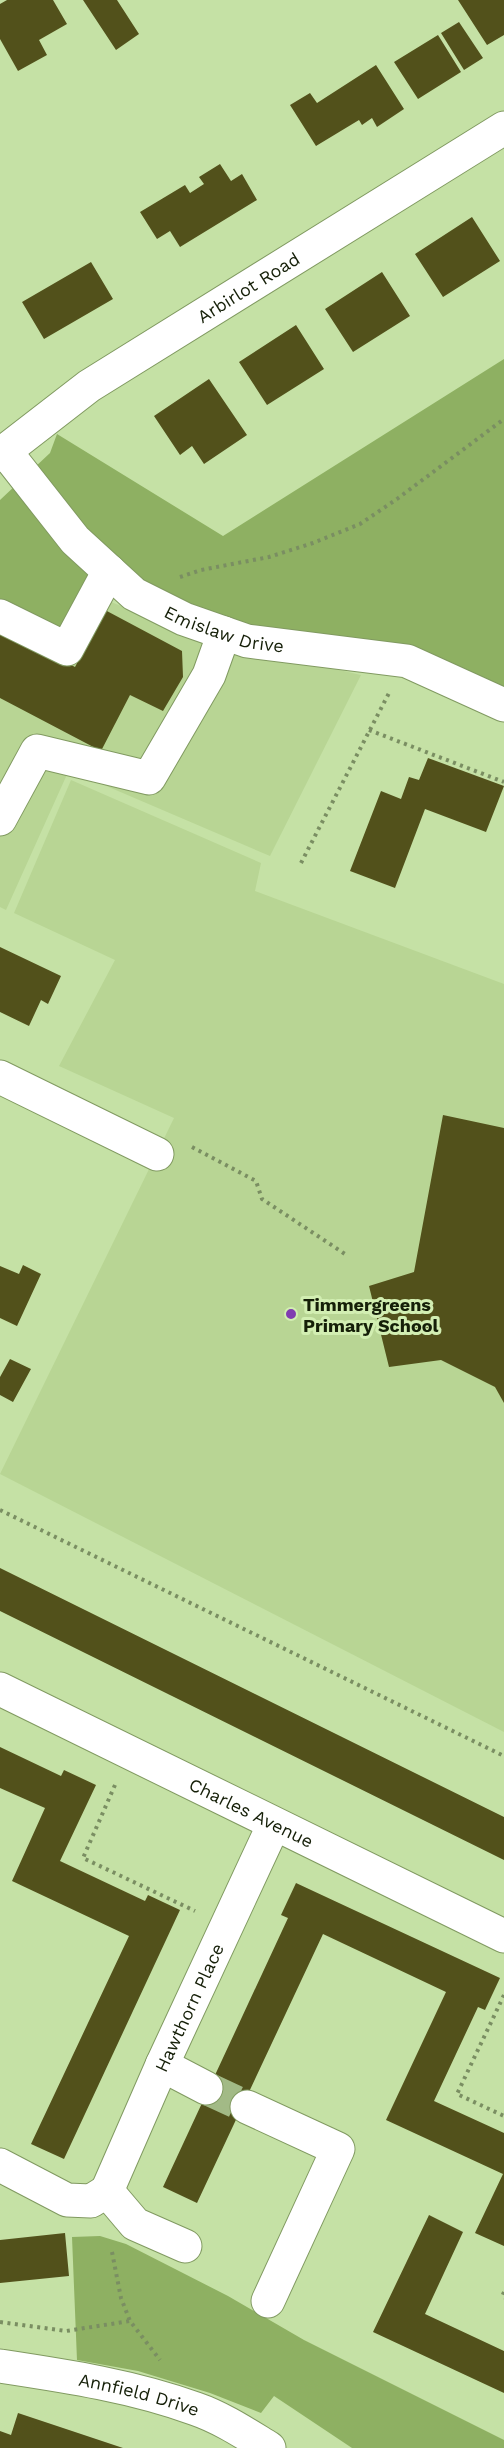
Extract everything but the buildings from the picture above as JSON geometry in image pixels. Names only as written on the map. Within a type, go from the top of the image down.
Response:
[{"type":"street","name":"Arbirlot Road","points":[[2,453],[89,387],[504,128]]},
{"type":"street","name":"Emislaw Drive","points":[[2,453],[75,540],[134,594],[184,619],[247,640],[406,661],[504,705]]},
{"type":"street","points":[[0,616],[67,649],[109,571]]},
{"type":"street","points":[[0,819],[37,751],[149,778],[209,675],[225,633]]},
{"type":"street","points":[[14,1084],[171,1149]]},
{"type":"street","name":"Charles Avenue","points":[[0,1689],[504,1936]]},
{"type":"street","name":"Hawthorn Place","points":[[107,2191],[225,1926],[274,1824]]},
{"type":"street","points":[[162,2065],[207,2088]]},
{"type":"street","points":[[247,2106],[338,2149],[268,2301]]},
{"type":"street","points":[[0,2165],[67,2200],[91,2201],[107,2191],[135,2224],[185,2246]]},
{"type":"street","name":"Annfield Drive","points":[[0,2366],[91,2381],[150,2394],[199,2409],[269,2448]]},
{"type":"path","points":[[134,594],[201,570],[269,557],[313,543],[360,524],[504,419]]},
{"type":"path","points":[[301,863],[406,661]]},
{"type":"path","points":[[369,730],[504,782]]},
{"type":"path","points":[[171,1149],[256,1181],[262,1199],[345,1254]]},
{"type":"path","points":[[0,1510],[504,1756]]},
{"type":"path","points":[[129,1753],[83,1858],[225,1926]]},
{"type":"path","points":[[504,1995],[457,2094],[504,2116]]},
{"type":"path","points":[[111,2245],[121,2298],[130,2321],[164,2365]]},
{"type":"path","points":[[504,2292],[502,2297],[504,2298]]},
{"type":"path","points":[[0,2322],[66,2331],[130,2321]]},
{"type":"shaded area","points":[[504,359],[504,692],[249,633],[98,561],[62,629],[0,599],[0,500],[50,453],[57,434],[223,536]]},
{"type":"shaded area","points":[[87,592],[196,637],[361,675],[270,856],[69,770],[6,910],[0,907],[0,605]]},
{"type":"shaded area","name":"Timmergreens Primary School","points":[[71,780],[261,863],[255,891],[504,984],[504,1732],[0,1474],[174,1118],[59,1066],[115,960],[14,913]]},
{"type":"shaded area","points":[[100,2236],[126,2244],[228,2296],[304,2340],[504,2440],[504,2448],[352,2448],[274,2396],[261,2413],[210,2393],[138,2371],[77,2360],[72,2237]]},
{"type":"tunnel","points":[[206,2088],[247,2107]]},
{"type":"place","name":"Timmergreens Primary School","points":[[291,1314]]}]
